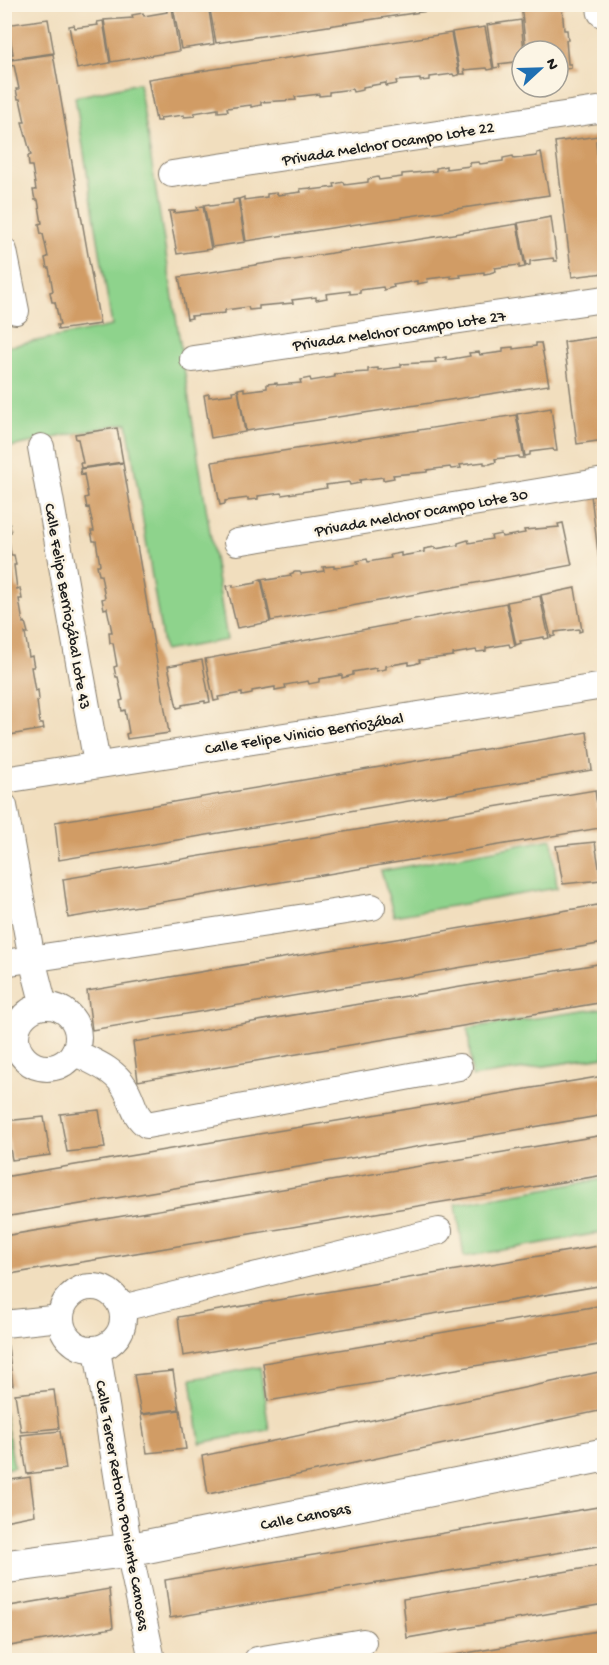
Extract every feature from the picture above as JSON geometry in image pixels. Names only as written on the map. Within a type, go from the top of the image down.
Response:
[{"type":"street","points":[[604,4],[604,11]]},
{"type":"street","name":"Privada Melchor Ocampo Lote 22","points":[[172,174],[604,109]]},
{"type":"street","points":[[4,251],[16,311]]},
{"type":"street","name":"Privada Melchor Ocampo Lote 27","points":[[193,359],[604,299]]},
{"type":"street","name":"Calle Felipe Berriozábal Lote 43","points":[[41,447],[97,764]]},
{"type":"street","name":"Privada Melchor Ocampo Lote 30","points":[[237,542],[604,481]]},
{"type":"street","name":"Calle Felipe Vinicio Berriozábal","points":[[4,780],[604,686]]},
{"type":"street","points":[[4,806],[32,959],[44,1006]]},
{"type":"street","points":[[4,963],[372,907]]},
{"type":"street","points":[[44,1006],[60,1008],[73,1020],[78,1036],[74,1052],[56,1067],[44,1068],[33,1065],[24,1058],[11,1056],[20,1020],[30,1010],[44,1006]]},
{"type":"street","points":[[74,1052],[110,1071],[124,1084],[139,1120],[147,1125],[459,1068]]},
{"type":"street","points":[[122,1308],[439,1232]]},
{"type":"street","points":[[87,1287],[101,1288],[114,1296],[122,1308],[123,1321],[119,1334],[109,1344],[97,1349],[84,1348],[72,1342],[64,1331],[61,1318],[64,1304],[74,1293],[87,1287]]},
{"type":"street","points":[[4,1324],[61,1318]]},
{"type":"street","name":"Calle Tercer Retorno Poniente Canosas","points":[[97,1349],[129,1550],[152,1660]]},
{"type":"street","name":"Calle Canosas","points":[[4,1567],[129,1550],[604,1455]]},
{"type":"street","points":[[257,1660],[363,1642]]},
{"type":"green space","points":[[139,83],[227,640],[164,651],[127,423],[5,448],[5,347],[112,326],[75,97]]},
{"type":"green space","points":[[552,839],[557,888],[394,916],[381,871]]},
{"type":"green space","points":[[604,1008],[604,1057],[472,1077],[468,1028]]},
{"type":"green space","points":[[604,1179],[604,1232],[464,1257],[456,1204]]},
{"type":"green space","points":[[260,1367],[269,1430],[200,1443],[191,1379]]},
{"type":"green space","points":[[4,1411],[14,1467],[5,1469],[4,1469]]},
{"type":"building","points":[[208,4],[214,44],[181,49],[173,7]]},
{"type":"building","points":[[209,4],[460,4],[460,6],[216,43]]},
{"type":"building","points":[[521,4],[567,4],[562,7],[564,30],[567,30],[568,39],[525,39]]},
{"type":"building","points":[[172,8],[179,51],[111,62],[104,20],[133,18],[132,15],[143,13],[144,16],[167,12],[167,9]]},
{"type":"building","points":[[48,19],[54,53],[11,59],[11,54],[13,54],[9,30],[7,31],[5,25]]},
{"type":"building","points":[[521,20],[523,39],[510,39],[510,63],[499,64],[500,67],[494,68],[487,25]]},
{"type":"building","points":[[103,21],[110,63],[77,69],[69,26],[74,25],[75,28],[98,25],[97,22]]},
{"type":"building","points":[[485,27],[493,69],[464,70],[465,74],[460,74],[452,32]]},
{"type":"building","points":[[451,33],[459,75],[430,77],[430,80],[420,81],[420,79],[396,81],[397,84],[386,86],[386,83],[363,87],[363,90],[353,92],[352,89],[329,92],[329,95],[295,97],[296,100],[261,102],[261,105],[251,107],[251,105],[227,108],[228,111],[218,112],[218,109],[194,113],[195,116],[160,118],[161,121],[156,121],[148,79]]},
{"type":"building","points":[[53,54],[100,324],[58,330],[57,325],[60,325],[55,302],[52,302],[50,292],[53,291],[45,258],[48,257],[39,224],[42,223],[38,200],[35,200],[33,190],[36,190],[32,166],[29,166],[28,156],[31,155],[22,122],[25,122],[16,89],[19,89],[14,65],[11,66],[11,60]]},
{"type":"building","points":[[598,136],[598,141],[596,141],[598,165],[601,164],[604,198],[604,273],[572,277],[555,142]]},
{"type":"building","points":[[541,152],[549,195],[246,241],[239,199],[244,197],[244,200],[267,197],[267,194],[301,192],[300,189],[335,187],[334,184],[368,182],[368,179],[378,177],[379,180],[402,177],[402,174],[436,171],[436,168],[446,166],[446,169],[470,166],[469,163],[503,161],[503,158],[513,156],[514,159],[537,156],[537,153]]},
{"type":"building","points":[[238,199],[245,242],[212,247],[204,205],[233,203],[233,200]]},
{"type":"building","points":[[203,206],[211,249],[177,254],[169,211],[175,211],[174,213],[198,210],[197,207]]},
{"type":"building","points":[[551,217],[557,261],[553,258],[530,261],[530,265],[526,266],[518,223]]},
{"type":"building","points":[[517,224],[525,267],[519,268],[519,265],[495,268],[496,271],[484,274],[484,272],[460,275],[461,277],[427,279],[428,282],[417,284],[417,281],[393,285],[394,287],[384,290],[383,287],[360,290],[360,293],[350,294],[350,291],[326,294],[327,298],[316,300],[316,297],[292,300],[293,303],[259,306],[259,309],[249,310],[248,307],[225,310],[225,313],[191,316],[192,318],[187,319],[179,277]]},
{"type":"building","points":[[604,336],[604,440],[577,444],[564,342]]},
{"type":"building","points":[[536,343],[541,343],[549,385],[246,431],[238,389],[244,388],[244,391],[267,388],[267,384],[301,383],[300,380],[310,378],[311,381],[335,377],[334,374],[368,372],[368,369],[401,367],[401,364],[436,362],[435,359],[446,357],[446,360],[470,356],[469,353],[479,352],[480,355],[503,352],[503,348],[536,346]]},
{"type":"building","points":[[238,390],[245,432],[211,438],[204,395],[209,394],[209,397],[233,394],[232,391]]},
{"type":"building","points":[[551,408],[557,451],[553,449],[530,452],[530,455],[525,456],[517,414]]},
{"type":"building","points":[[516,415],[524,458],[519,458],[519,456],[495,459],[496,462],[490,464],[484,464],[484,462],[460,465],[461,468],[451,469],[450,467],[393,475],[394,478],[360,480],[360,483],[350,485],[349,482],[326,485],[327,488],[258,496],[258,499],[225,501],[225,504],[220,505],[212,462]]},
{"type":"building","points":[[117,428],[123,462],[81,468],[80,463],[83,463],[75,434]]},
{"type":"building","points":[[123,463],[169,733],[127,739],[126,734],[129,733],[125,710],[122,711],[120,701],[123,700],[114,667],[117,666],[113,643],[110,643],[109,632],[112,632],[107,608],[104,609],[102,599],[105,598],[97,565],[100,565],[96,541],[93,541],[91,531],[94,531],[85,498],[88,497],[84,474],[81,475],[80,469]]},
{"type":"building","points":[[604,493],[604,593],[603,593],[591,495]]},
{"type":"building","points":[[9,521],[11,555],[14,555],[16,565],[14,565],[17,589],[20,588],[22,599],[19,599],[23,623],[25,622],[28,633],[25,633],[29,657],[32,656],[34,667],[31,667],[35,691],[38,690],[40,724],[43,724],[44,729],[4,736],[4,522]]},
{"type":"building","points":[[563,523],[572,565],[271,621],[262,579],[291,576],[290,574],[295,572],[301,574],[324,571],[323,567],[334,566],[334,568],[358,564],[357,561],[367,559],[368,562],[391,558],[390,555],[401,553],[401,556],[424,552],[424,549],[458,545],[468,540],[469,543],[492,539],[491,536],[501,534],[502,537],[525,533],[524,530],[559,527],[558,524]]},
{"type":"building","points":[[261,579],[270,622],[237,628],[227,586],[256,583]]},
{"type":"building","points":[[575,588],[582,631],[579,632],[579,629],[555,632],[555,636],[551,637],[541,595]]},
{"type":"building","points":[[540,596],[549,638],[520,641],[521,643],[516,645],[507,602]]},
{"type":"building","points":[[506,603],[515,646],[510,647],[509,644],[486,648],[486,651],[477,652],[476,650],[453,654],[453,656],[419,660],[420,662],[415,664],[409,665],[409,662],[386,666],[386,669],[376,671],[376,668],[353,672],[353,675],[342,678],[342,675],[319,679],[319,682],[309,684],[308,681],[285,685],[286,688],[275,690],[275,687],[252,691],[252,694],[242,696],[242,693],[218,697],[219,700],[214,701],[205,659]]},
{"type":"building","points":[[202,660],[210,702],[182,705],[177,708],[168,666]]},
{"type":"building","points":[[587,732],[592,770],[59,860],[55,822]]},
{"type":"building","points":[[595,790],[600,828],[68,918],[63,879]]},
{"type":"building","points":[[595,842],[601,880],[563,884],[556,846]]},
{"type":"building","points":[[604,904],[604,943],[92,1030],[87,991]]},
{"type":"building","points":[[604,963],[604,1002],[138,1081],[133,1042]]},
{"type":"building","points":[[604,1076],[604,1115],[4,1217],[4,1177]]},
{"type":"building","points":[[99,1110],[105,1148],[67,1152],[60,1114]]},
{"type":"building","points":[[44,1117],[50,1155],[12,1160],[5,1121]]},
{"type":"building","points":[[604,1135],[604,1175],[4,1275],[4,1236]]},
{"type":"building","points":[[604,1245],[604,1285],[183,1356],[178,1317]]},
{"type":"building","points":[[604,1305],[604,1344],[268,1401],[263,1363]]},
{"type":"building","points":[[4,1346],[8,1346],[13,1385],[4,1386]]},
{"type":"building","points":[[173,1371],[179,1409],[141,1414],[134,1375]]},
{"type":"building","points":[[604,1371],[604,1410],[208,1494],[202,1456]]},
{"type":"building","points":[[54,1390],[59,1428],[21,1432],[15,1394]]},
{"type":"building","points":[[180,1410],[186,1449],[147,1453],[141,1415]]},
{"type":"building","points":[[60,1431],[66,1469],[27,1474],[21,1435]]},
{"type":"building","points":[[30,1477],[35,1515],[4,1521],[4,1481]]},
{"type":"building","points":[[604,1506],[604,1545],[170,1618],[165,1580]]},
{"type":"building","points":[[604,1565],[604,1604],[407,1638],[403,1599]]},
{"type":"building","points":[[109,1589],[113,1628],[4,1647],[4,1607]]},
{"type":"building","points":[[604,1630],[604,1660],[431,1660],[431,1659]]}]
